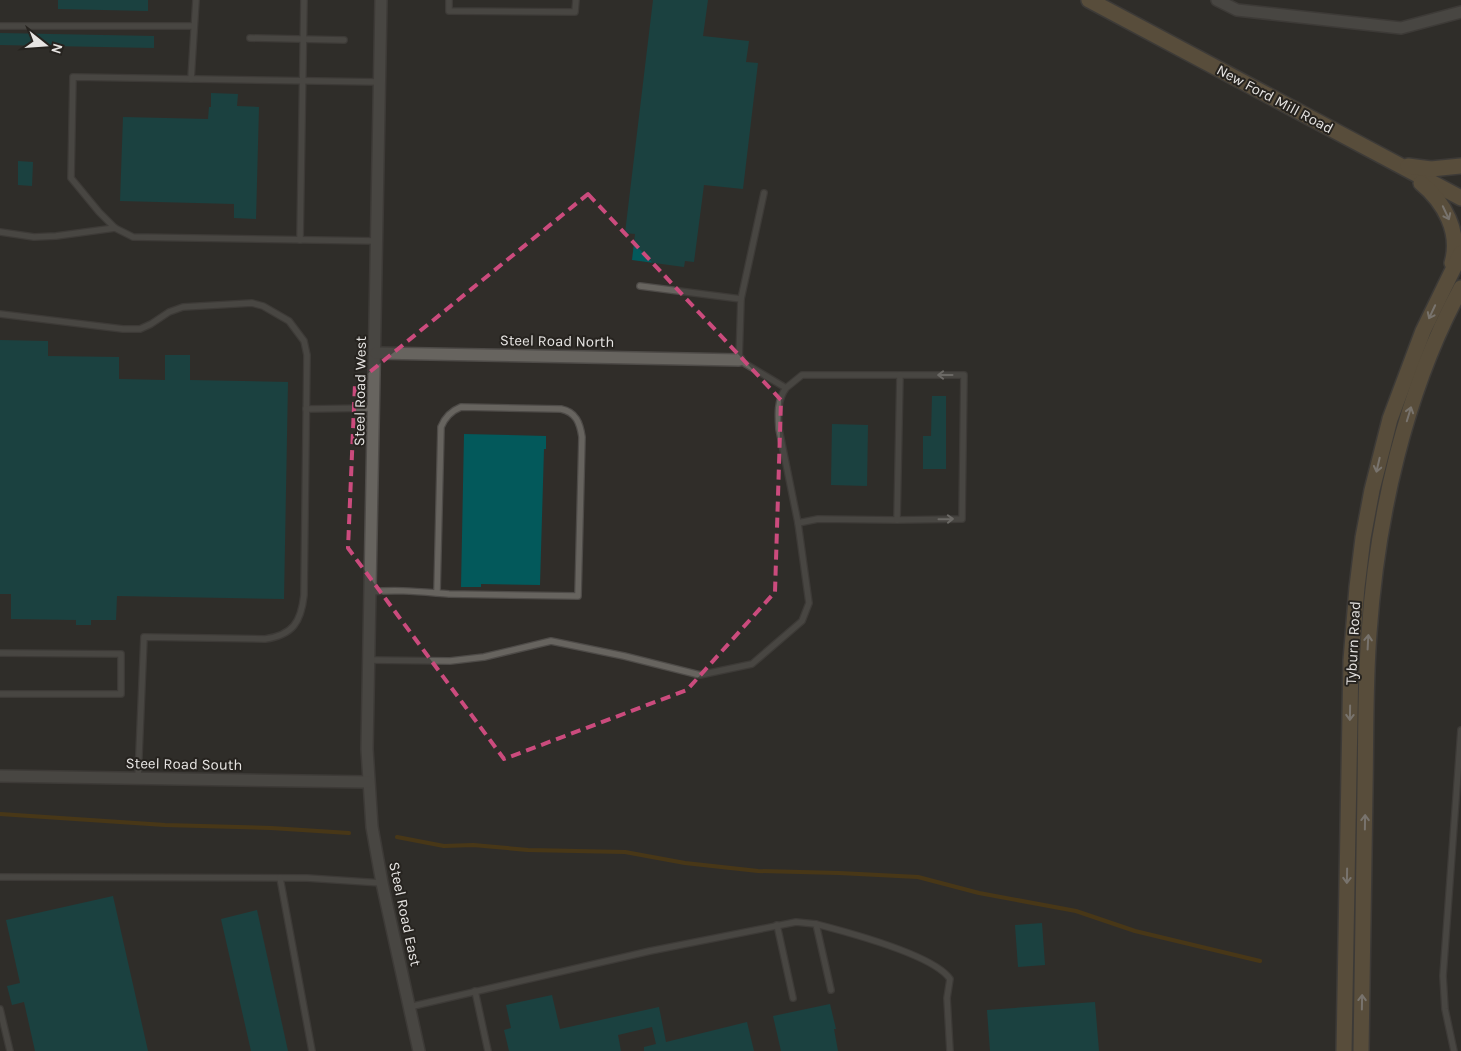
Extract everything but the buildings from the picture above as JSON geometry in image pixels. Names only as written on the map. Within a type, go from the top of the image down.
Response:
[{"type":"main road","name":"New Ford Mill Road","points":[[1089,0],[1461,198]]},
{"type":"main road","points":[[1397,164],[1424,168],[1461,166]]},
{"type":"main road","points":[[1397,164],[1435,194],[1449,219],[1455,246],[1445,283]]},
{"type":"main road","name":"Tyburn Road","points":[[1344,1051],[1351,660],[1357,587],[1372,490],[1383,442],[1423,331],[1461,253]]},
{"type":"main road","name":"Tyburn Road","points":[[1361,1051],[1366,676],[1375,571],[1380,536],[1399,446],[1431,354],[1461,288]]},
{"type":"street","name":"Steel Road West","points":[[368,782],[381,0]]},
{"type":"street","points":[[1216,0],[1237,10],[1401,28],[1461,12]]},
{"type":"street","name":"Steel Road North","points":[[376,353],[739,360]]},
{"type":"street","name":"Steel Road South","points":[[0,776],[368,782]]},
{"type":"street","name":"Steel Road East","points":[[368,782],[372,827],[382,883],[419,1051]]},
{"type":"lane","points":[[191,79],[196,0]]},
{"type":"lane","points":[[300,240],[304,0]]},
{"type":"lane","points":[[449,0],[449,11],[575,12],[576,0]]},
{"type":"lane","points":[[0,26],[194,26]]},
{"type":"lane","points":[[250,38],[344,40]]},
{"type":"lane","points":[[377,241],[133,237],[115,228],[71,178],[73,77],[380,82]]},
{"type":"lane","points":[[764,193],[741,298],[739,360],[786,388]]},
{"type":"lane","points":[[0,232],[34,237],[115,228]]},
{"type":"lane","points":[[640,286],[741,298]]},
{"type":"lane","points":[[0,314],[123,329],[140,329],[169,312],[182,307],[252,303],[264,306],[289,321],[304,341],[307,355],[304,595],[298,621],[284,634],[265,639],[144,637],[138,778]]},
{"type":"lane","points":[[369,660],[450,661],[484,658],[551,641],[624,656],[700,675],[752,664],[802,621],[809,603],[798,523],[779,429],[780,396],[794,380],[802,375],[964,375],[962,519],[818,519],[798,523]]},
{"type":"lane","points":[[897,520],[900,375]]},
{"type":"lane","points":[[371,592],[396,590],[437,593],[578,596],[582,436],[577,419],[572,413],[561,409],[460,407],[447,416],[441,427],[437,593]]},
{"type":"lane","points":[[306,409],[374,408]]},
{"type":"lane","points":[[0,653],[121,654],[120,694],[0,694]]},
{"type":"lane","points":[[1454,1051],[1445,1009],[1443,976],[1461,730]]},
{"type":"lane","points":[[0,877],[280,878],[382,883]]},
{"type":"lane","points":[[280,878],[312,1051]]},
{"type":"lane","points":[[409,1007],[650,951],[796,922],[816,924],[867,938],[931,964],[946,974],[950,979],[948,998],[950,1051]]},
{"type":"lane","points":[[816,924],[831,990]]},
{"type":"lane","points":[[777,925],[793,998]]},
{"type":"lane","points":[[475,991],[488,1051]]},
{"type":"lane","points":[[0,1008],[10,1051]]},
{"type":"highlighted area","points":[[588,194],[781,400],[775,592],[687,690],[504,759],[348,548],[355,384]]},
{"type":"waterway","points":[[0,814],[165,825],[271,828],[349,833]]},
{"type":"waterway","points":[[397,837],[444,846],[473,845],[528,850],[625,852],[685,863],[758,871],[918,877],[979,893],[1076,911],[1135,931],[1260,961]]}]
